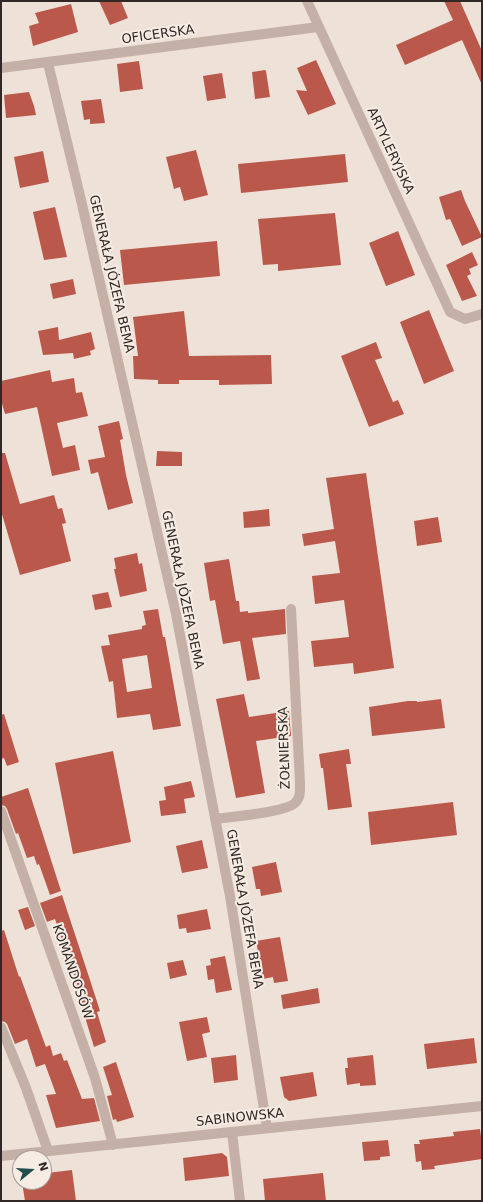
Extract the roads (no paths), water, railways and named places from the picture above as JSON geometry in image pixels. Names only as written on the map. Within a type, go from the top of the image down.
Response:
[{"type":"street","name":"ARTYLERYJSKA","points":[[307,1],[450,312],[465,318],[482,314]]},
{"type":"street","name":"OFICERSKA","points":[[1,68],[318,27]]},
{"type":"street","name":"GENERAŁA JÓZEFA BEMA","points":[[48,63],[176,614],[232,904],[267,1128]]},
{"type":"street","name":"ŻOŁNIERSKA","points":[[215,819],[282,809],[293,805],[300,796],[291,609]]},
{"type":"street","name":"KOMANDOSÓW","points":[[1,811],[95,1078],[113,1144]]},
{"type":"street","points":[[1,1027],[26,1088],[48,1150]]},
{"type":"street","name":"SABINOWSKA","points":[[52,1151],[482,1106]]},
{"type":"street","points":[[232,1132],[240,1201]]},
{"type":"street","name":"SABINOWSKA","points":[[1,1156],[12,1155]]}]
